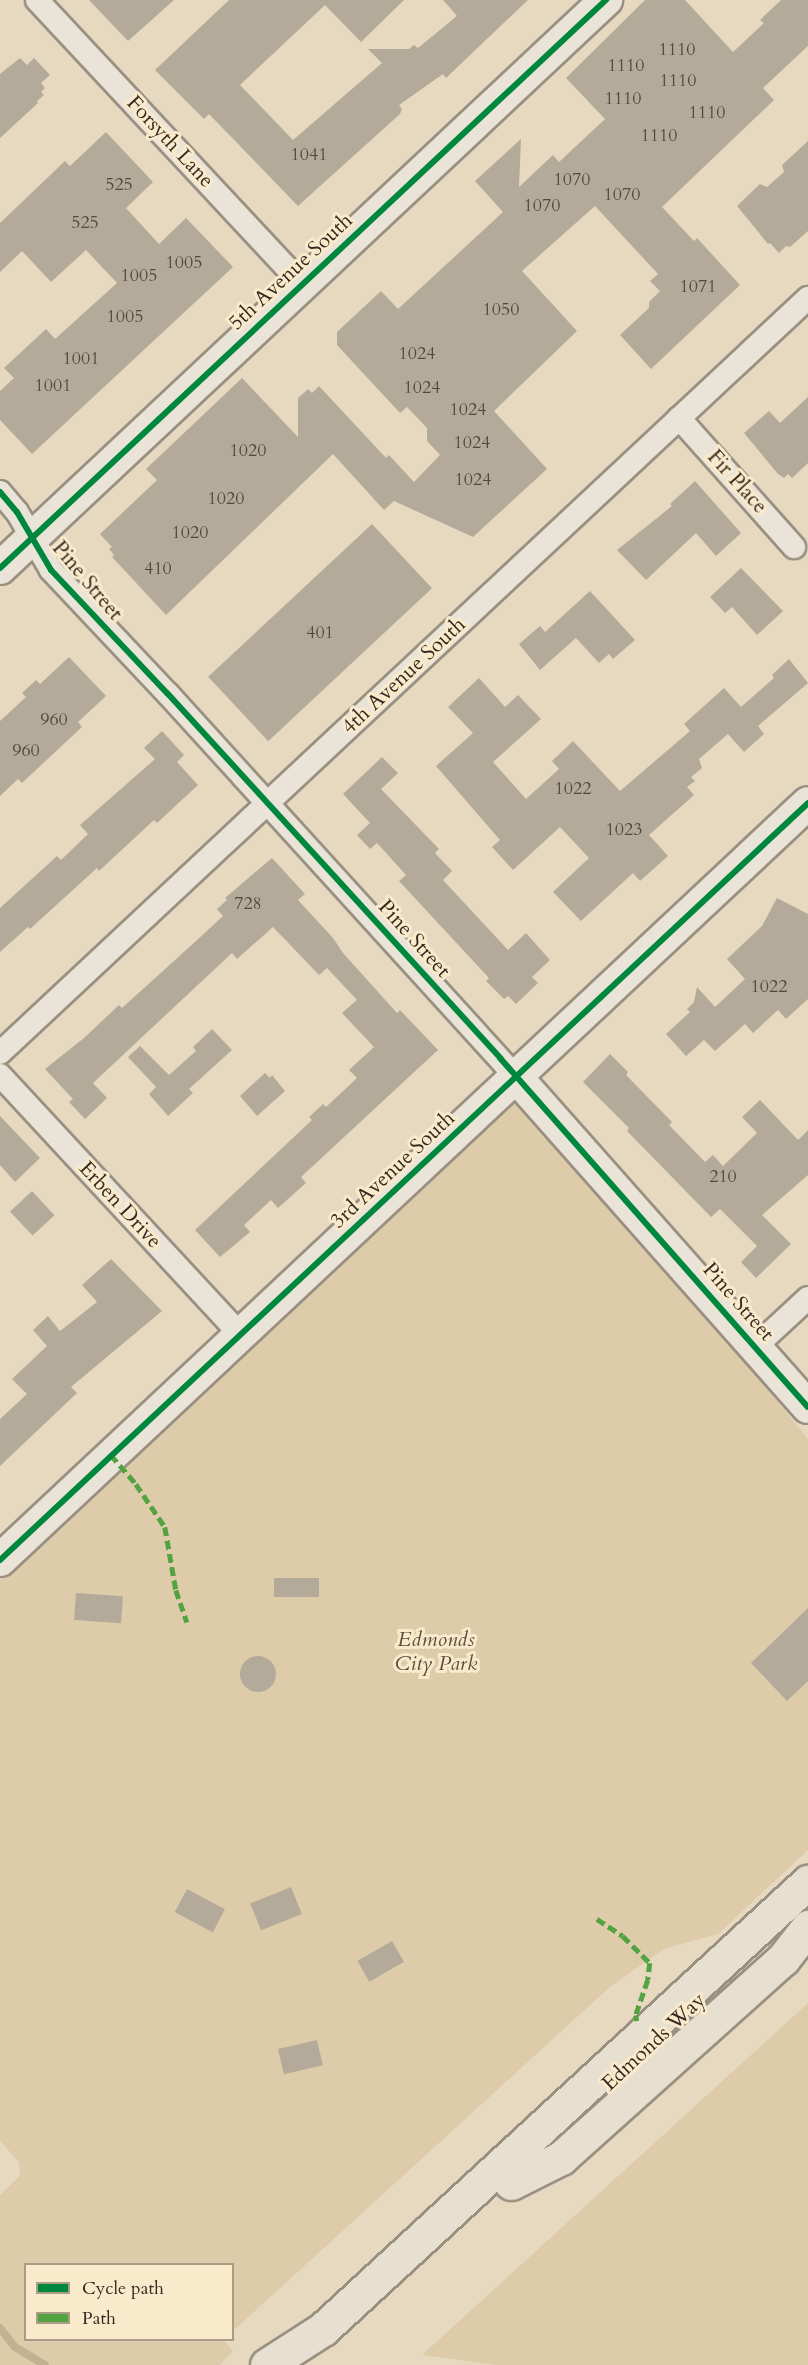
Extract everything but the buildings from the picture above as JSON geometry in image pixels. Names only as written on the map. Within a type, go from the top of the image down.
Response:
[{"type":"main road","points":[[285,2365],[808,1882]]},
{"type":"main road","name":"Edmonds Way","points":[[311,2365],[511,2183],[541,2146],[738,1963],[767,1938],[808,1914]]},
{"type":"main road","name":"Edmonds Way","points":[[511,2183],[561,2158],[783,1959],[808,1926]]},
{"type":"main road","points":[[267,2365],[323,2329]]},
{"type":"street","name":"Forsyth Lane","points":[[37,0],[302,284]]},
{"type":"street","name":"5th Avenue South","points":[[0,568],[606,0]]},
{"type":"street","name":"4th Avenue South","points":[[0,1053],[808,298]]},
{"type":"street","name":"Fir Place","points":[[679,418],[794,547]]},
{"type":"street","name":"Pine Street","points":[[0,492],[51,570],[268,803],[517,1078],[808,1407]]},
{"type":"street","name":"3rd Avenue South","points":[[0,1560],[808,803]]},
{"type":"street","name":"Erben Drive","points":[[0,1075],[240,1334]]},
{"type":"street","points":[[755,1347],[808,1298]]},
{"type":"green space","name":"Edmonds City Park","points":[[517,1078],[808,1439],[808,1850],[718,1934],[664,1949],[611,1986],[234,2330],[234,2263],[24,2263],[24,2341],[224,2341],[233,2351],[220,2365],[0,2365],[0,2195],[20,2176],[19,2162],[0,2141],[0,1561]]},
{"type":"green space","points":[[808,2003],[808,2365],[496,2365],[422,2355]]},
{"type":"waterway","points":[[0,2328],[15,2347],[45,2365]]},
{"type":"marked path","points":[[111,1455],[136,1484],[165,1527],[176,1590],[187,1622]]},
{"type":"marked path","points":[[597,1919],[623,1936],[650,1963],[648,1980],[636,2015],[637,2021]]},
{"type":"cycle path","points":[[0,568],[606,0]]},
{"type":"cycle path","points":[[0,492],[17,512],[51,570],[168,694],[500,1058],[808,1407]]},
{"type":"cycle path","points":[[0,1560],[808,803]]}]
